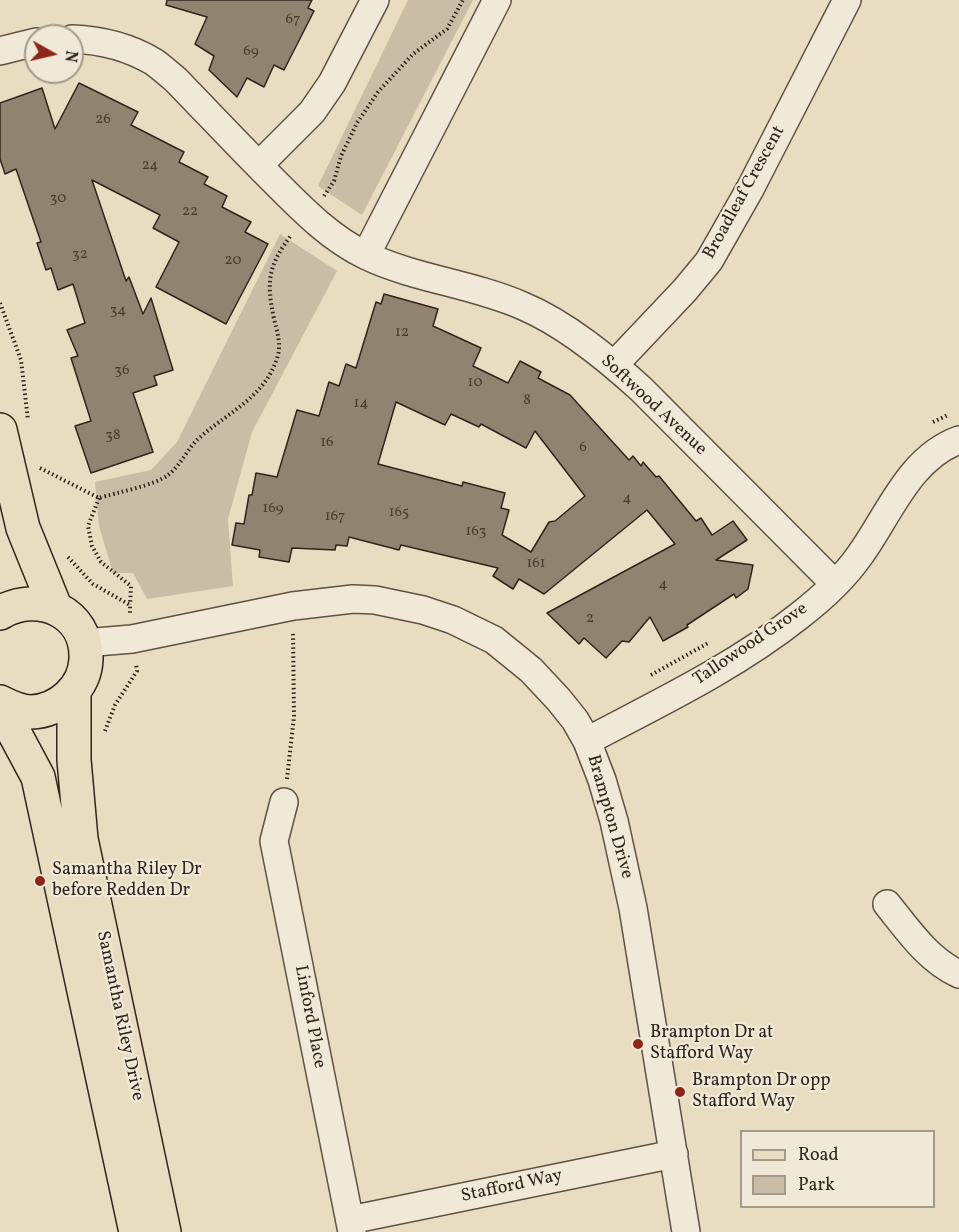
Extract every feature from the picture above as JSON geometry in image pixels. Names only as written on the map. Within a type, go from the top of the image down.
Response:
[{"type":"main road","points":[[15,430],[23,528],[55,607]]},
{"type":"main road","points":[[0,613],[10,606],[25,603],[40,603],[55,607],[68,616],[78,628],[84,642],[86,660],[82,676],[74,691],[62,703],[46,710],[30,712],[0,704]]},
{"type":"main road","name":"Samantha Riley Drive","points":[[74,691],[74,760],[81,839],[164,1232]]},
{"type":"main road","name":"Samantha Riley Drive","points":[[0,704],[38,777],[136,1232]]},
{"type":"street","points":[[259,165],[312,112],[332,83],[375,0]]},
{"type":"street","points":[[366,255],[497,0]]},
{"type":"street","name":"Broadleaf Crescent","points":[[614,365],[686,290],[709,261],[750,189],[847,0]]},
{"type":"street","name":"Softwood Avenue","points":[[84,40],[121,47],[154,62],[176,80],[308,215],[334,236],[366,255],[400,268],[524,306],[582,341],[614,365],[835,584]]},
{"type":"street","points":[[0,51],[24,45]]},
{"type":"street","name":"Tallowood Grove","points":[[587,741],[715,673],[799,616],[835,584],[859,556],[918,468],[937,450],[959,440]]},
{"type":"street","name":"Brampton Drive","points":[[84,642],[132,639],[292,606],[353,599],[375,600],[415,608],[453,620],[494,640],[531,670],[575,720],[587,741],[614,821],[633,908],[686,1232]]},
{"type":"street","name":"Linford Place","points":[[285,802],[274,841],[351,1226]]},
{"type":"street","points":[[887,904],[936,961],[959,974]]},
{"type":"street","name":"Stafford Way","points":[[351,1226],[674,1154]]},
{"type":"path","points":[[322,199],[334,181],[341,156],[357,123],[378,92],[413,54],[447,29],[463,0]]},
{"type":"path","points":[[34,465],[99,498],[139,487],[168,475],[198,440],[238,409],[267,381],[279,354],[279,336],[269,289],[270,272],[276,255],[294,232]]},
{"type":"path","points":[[0,303],[21,360],[15,430]]},
{"type":"path","points":[[99,498],[88,526],[92,546],[101,562],[131,586],[130,605]]},
{"type":"path","points":[[285,802],[294,716],[292,606]]},
{"type":"green space","points":[[408,0],[473,0],[362,215],[318,186]]},
{"type":"green space","points":[[280,234],[337,271],[252,432],[228,519],[233,586],[147,599],[133,573],[113,573],[99,526],[95,482],[151,470],[177,442]]},
{"type":"building","points":[[167,0],[312,0],[308,8],[314,11],[284,70],[274,65],[264,87],[247,78],[237,97],[209,70],[214,56],[195,44],[207,17],[166,5]]},
{"type":"building","points":[[78,84],[138,112],[131,125],[184,152],[179,162],[208,177],[204,184],[227,196],[222,207],[251,222],[245,232],[268,244],[226,324],[156,287],[179,242],[153,228],[160,215],[92,180],[126,281],[129,277],[143,314],[151,298],[173,370],[154,376],[157,385],[133,393],[153,452],[91,473],[75,426],[91,421],[71,358],[78,356],[67,330],[85,323],[73,284],[58,290],[51,268],[46,270],[37,243],[41,242],[16,169],[5,174],[0,159],[0,103],[42,88],[55,129]]},
{"type":"building","points":[[384,294],[438,309],[433,326],[481,348],[473,366],[508,383],[520,361],[541,372],[538,378],[570,395],[629,460],[633,456],[641,466],[643,462],[656,477],[659,476],[696,521],[701,518],[712,535],[733,521],[747,540],[716,560],[753,565],[748,589],[736,598],[734,594],[687,625],[688,627],[663,641],[650,617],[629,642],[622,641],[606,658],[584,638],[579,644],[547,613],[675,544],[647,510],[544,594],[519,579],[513,589],[493,576],[498,568],[401,545],[399,550],[349,537],[347,546],[336,545],[335,550],[292,548],[289,562],[259,557],[260,550],[232,545],[236,523],[244,524],[256,473],[277,477],[297,410],[319,416],[329,382],[339,386],[346,364],[356,368],[376,302],[381,304]],"holes":[[[396,402],[445,425],[451,414],[479,427],[481,424],[526,448],[535,431],[585,496],[555,521],[549,522],[531,552],[502,535],[509,510],[501,508],[505,493],[463,482],[462,486],[378,464]]]},
{"type":"place","name":"Samantha Riley Dr before Redden Dr","points":[[40,881]]},
{"type":"place","name":"Brampton Dr at Stafford Way","points":[[638,1044]]},
{"type":"place","name":"Brampton Dr opp Stafford Way","points":[[680,1092]]}]
